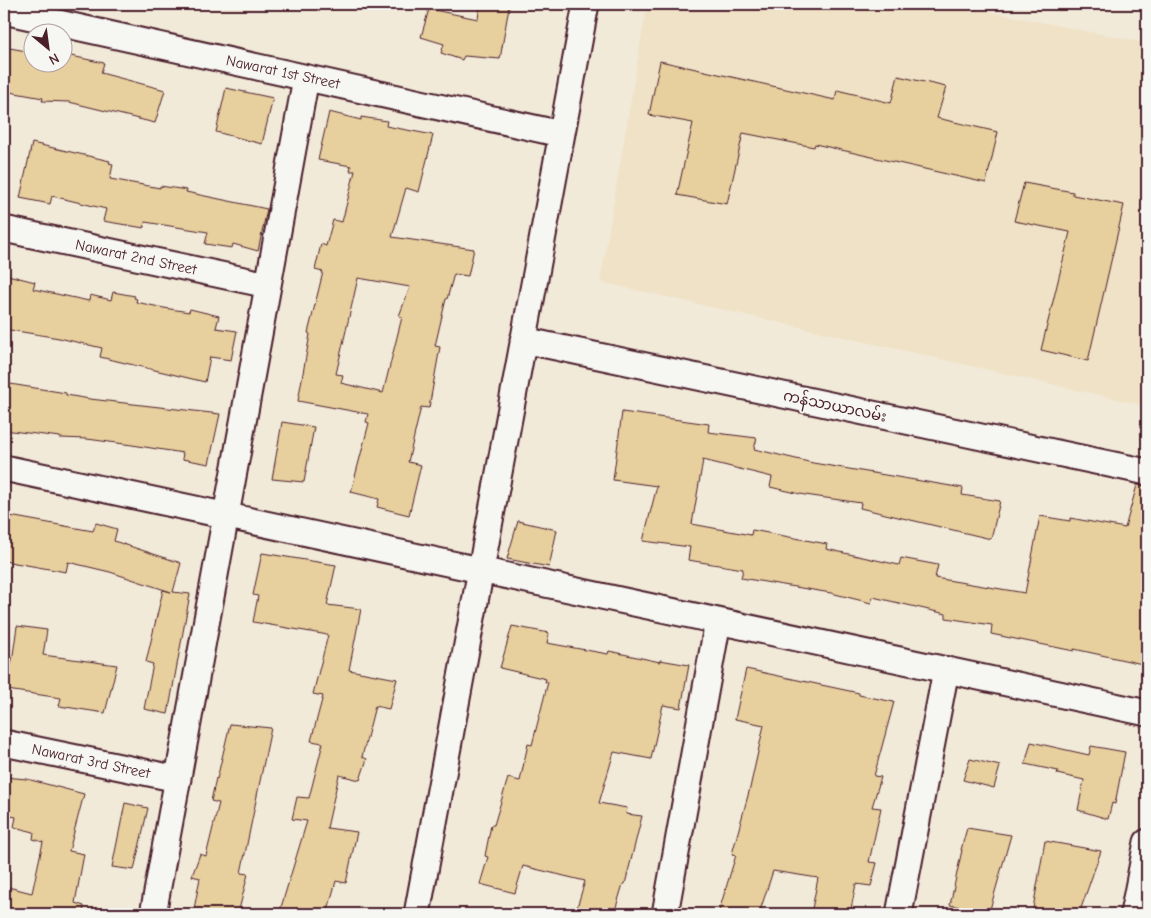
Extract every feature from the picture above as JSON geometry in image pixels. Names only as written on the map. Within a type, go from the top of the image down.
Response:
[{"type":"street","points":[[417,914],[586,4]]},
{"type":"street","name":"Nawarat 1st Street","points":[[4,11],[561,134]]},
{"type":"street","points":[[153,914],[306,78]]},
{"type":"street","name":"Nawarat 2nd Street","points":[[4,229],[268,286]]},
{"type":"street","name":"ကန်သာယာလမ်း","points":[[523,340],[1147,472]]},
{"type":"street","points":[[4,468],[1147,713]]},
{"type":"street","points":[[665,914],[718,621]]},
{"type":"street","points":[[900,914],[946,670]]},
{"type":"street","name":"Nawarat 3rd Street","points":[[4,743],[178,779]]},
{"type":"street","points":[[1133,914],[1147,842]]},
{"type":"shaded area","points":[[647,4],[951,4],[1147,43],[1147,406],[600,282]]},
{"type":"building","points":[[480,4],[509,7],[500,59],[464,56],[462,60],[441,53],[444,44],[421,37],[429,9],[478,19]]},
{"type":"building","points":[[4,47],[22,50],[22,72],[72,72],[72,56],[104,63],[101,73],[165,90],[155,123],[69,102],[42,101],[43,98],[4,91]]},
{"type":"building","points":[[660,61],[835,100],[837,90],[891,103],[898,76],[946,87],[937,118],[998,132],[986,183],[815,144],[814,147],[743,133],[727,204],[677,195],[693,123],[649,115]]},
{"type":"building","points":[[226,88],[273,98],[262,144],[216,132]]},
{"type":"building","points":[[329,112],[361,120],[361,117],[387,121],[386,126],[433,135],[419,192],[406,188],[392,237],[474,249],[468,276],[454,274],[446,299],[435,346],[440,347],[429,408],[421,407],[408,462],[421,465],[409,515],[377,507],[379,499],[351,492],[369,423],[366,422],[368,414],[298,401],[310,334],[308,333],[323,272],[315,270],[321,244],[326,246],[333,220],[342,222],[355,171],[350,171],[351,166],[318,160]],"holes":[[[358,278],[410,287],[399,316],[402,317],[383,393],[341,383],[343,375],[336,374]]]},
{"type":"building","points":[[32,143],[110,161],[109,163],[113,164],[110,179],[160,188],[160,186],[187,190],[186,192],[267,209],[258,251],[233,244],[232,248],[205,244],[208,232],[145,222],[144,228],[103,221],[106,209],[52,196],[50,204],[20,198]]},
{"type":"building","points":[[1024,183],[1073,192],[1073,195],[1124,205],[1088,361],[1041,350],[1070,232],[1014,221]]},
{"type":"building","points":[[4,274],[35,282],[33,289],[89,301],[90,295],[111,300],[113,292],[135,296],[136,302],[189,312],[190,309],[219,316],[216,328],[237,331],[231,360],[210,357],[205,382],[100,357],[102,348],[59,338],[4,329]]},
{"type":"building","points":[[4,383],[66,393],[66,395],[90,399],[220,414],[209,464],[182,459],[183,453],[87,439],[60,438],[4,430]]},
{"type":"building","points":[[622,412],[709,424],[708,432],[757,438],[754,449],[813,463],[963,488],[962,495],[1000,501],[991,539],[860,508],[861,503],[805,495],[770,487],[772,477],[703,460],[692,524],[751,535],[752,530],[827,544],[826,549],[899,565],[901,558],[938,565],[935,578],[1025,593],[1040,516],[1070,521],[1070,518],[1125,528],[1137,485],[1147,486],[1147,665],[991,634],[992,625],[946,618],[946,614],[873,597],[871,603],[831,593],[741,578],[743,569],[688,560],[690,547],[643,541],[657,486],[613,480]]},
{"type":"building","points":[[282,422],[314,427],[304,482],[272,479]]},
{"type":"building","points":[[4,515],[93,531],[96,523],[117,529],[114,541],[181,563],[173,592],[190,594],[168,714],[144,709],[153,664],[146,662],[163,590],[171,592],[110,572],[68,562],[66,572],[4,561]]},
{"type":"building","points":[[518,521],[557,530],[549,567],[507,559]]},
{"type":"building","points":[[262,553],[336,565],[327,605],[361,609],[349,670],[397,679],[389,709],[375,706],[362,757],[367,759],[360,780],[339,775],[327,828],[357,832],[346,883],[336,881],[327,914],[279,914],[307,821],[292,819],[297,797],[309,798],[323,743],[311,741],[323,696],[313,694],[328,635],[253,622],[258,596],[253,595]]},
{"type":"building","points":[[17,626],[47,630],[43,655],[117,665],[105,713],[59,706],[61,698],[7,690]]},
{"type":"building","points":[[512,626],[549,633],[547,643],[608,654],[609,651],[660,662],[660,660],[689,665],[681,708],[663,705],[651,759],[614,752],[599,803],[627,808],[626,814],[642,816],[625,884],[623,884],[614,914],[575,914],[585,881],[523,866],[515,893],[480,884],[488,857],[485,856],[491,825],[494,825],[508,778],[520,781],[528,744],[532,745],[548,682],[545,682],[546,679],[500,668]]},
{"type":"building","points":[[746,669],[894,702],[874,776],[881,777],[872,807],[881,808],[869,862],[877,863],[871,886],[856,884],[850,914],[811,914],[818,878],[773,871],[759,914],[718,914],[736,855],[732,854],[750,788],[764,725],[735,719]]},
{"type":"building","points":[[230,724],[271,728],[241,873],[248,874],[238,914],[193,914],[200,878],[192,876],[200,854],[206,856],[219,803],[211,801]]},
{"type":"building","points":[[1031,742],[1089,755],[1091,746],[1125,752],[1115,804],[1112,803],[1108,819],[1078,810],[1084,780],[1057,774],[1058,771],[1025,764]]},
{"type":"building","points":[[970,759],[1000,766],[994,788],[963,780]]},
{"type":"building","points":[[4,777],[27,779],[84,794],[69,851],[84,854],[75,903],[84,906],[83,914],[4,914],[4,886],[32,893],[43,842],[33,839],[34,832],[14,827],[16,817],[4,815]]},
{"type":"building","points":[[125,803],[148,808],[134,870],[112,867]]},
{"type":"building","points":[[967,828],[1011,835],[989,913],[950,905]]},
{"type":"building","points":[[1045,841],[1101,851],[1079,914],[1032,914]]}]
